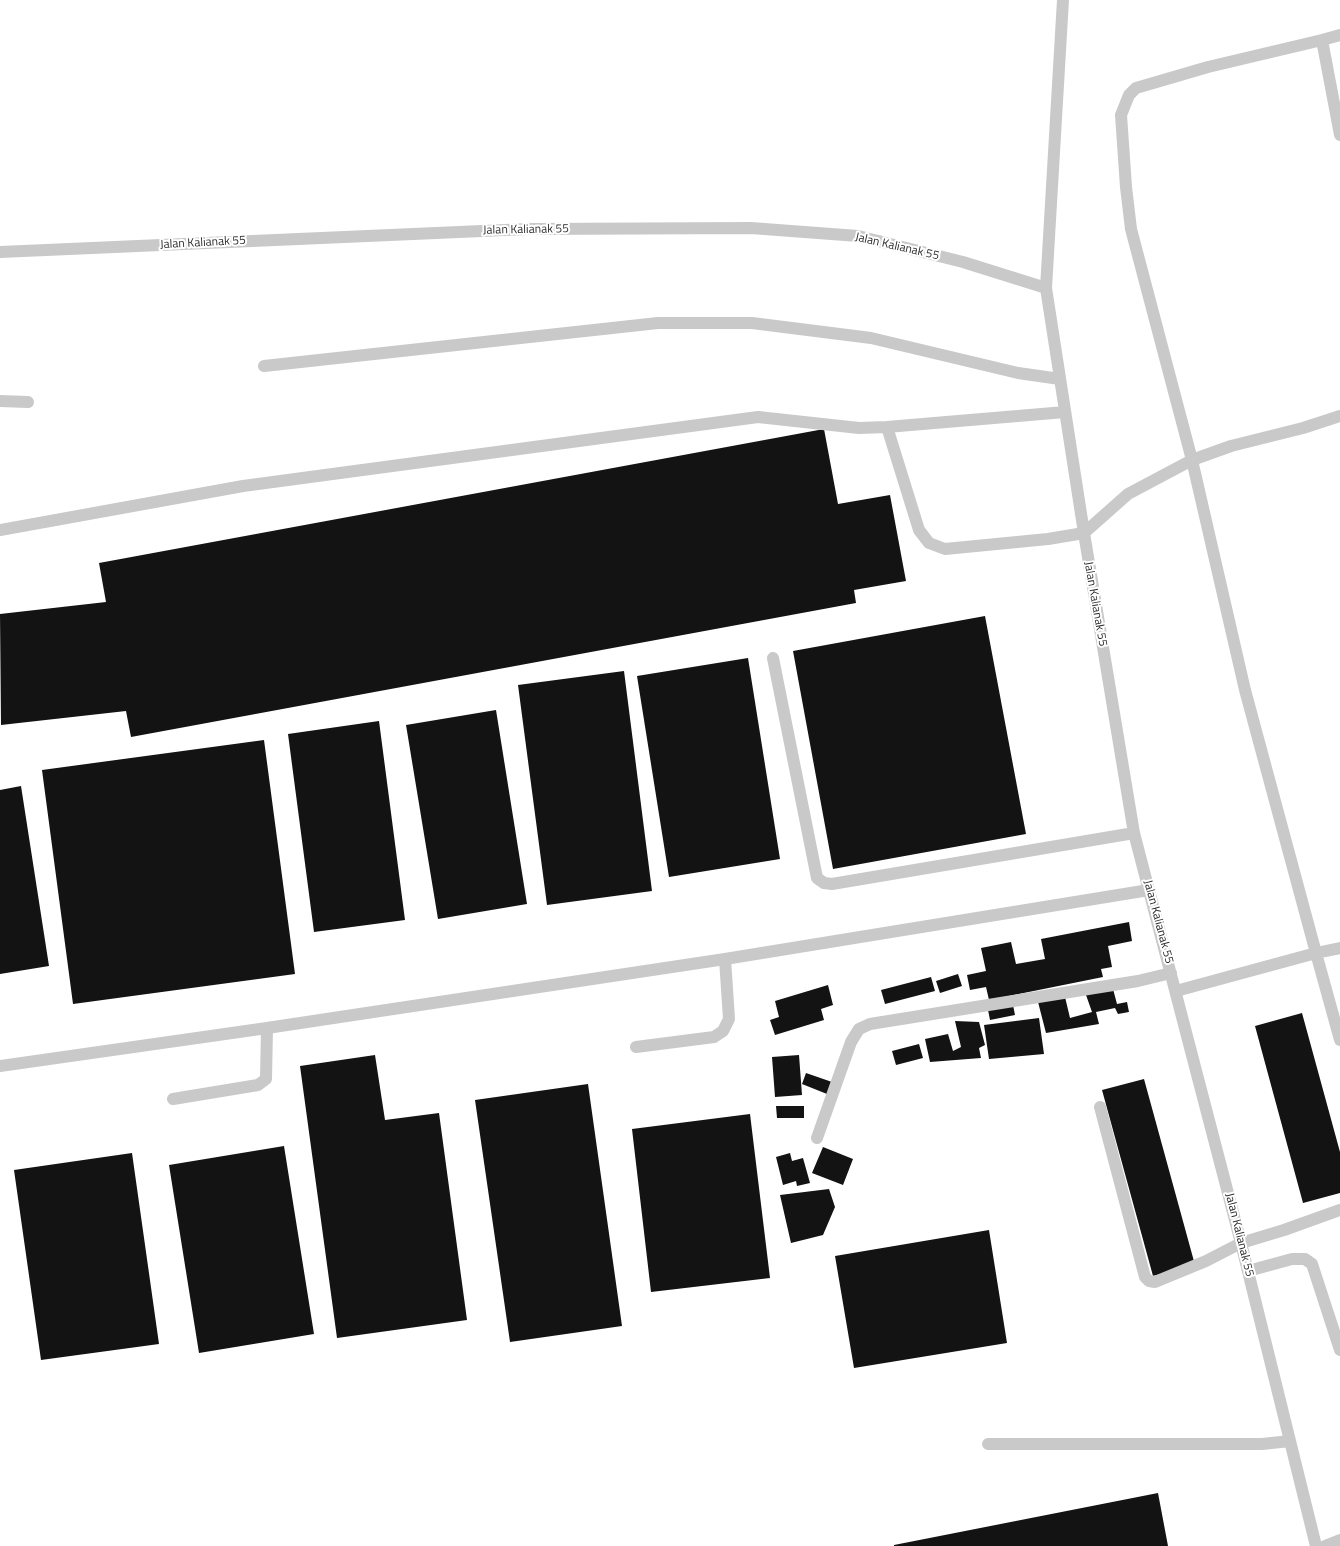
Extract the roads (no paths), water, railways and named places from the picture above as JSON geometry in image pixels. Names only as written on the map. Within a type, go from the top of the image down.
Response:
[{"type":"lane","name":"Jalan Kalianak 55","points":[[1063,0],[1046,288],[1084,533],[1134,833],[1241,1243],[1316,1546]]},
{"type":"lane","points":[[1340,35],[1208,67],[1136,88],[1129,95],[1121,115],[1125,180],[1131,229],[1192,460],[1245,690],[1340,1040]]},
{"type":"lane","points":[[1322,40],[1340,135]]},
{"type":"lane","name":"Jalan Kalianak 55","points":[[0,252],[528,229],[751,228],[858,236],[963,262],[1046,288]]},
{"type":"lane","points":[[264,366],[658,322],[752,323],[871,338],[1018,373],[1060,379]]},
{"type":"lane","points":[[0,401],[28,402]]},
{"type":"lane","points":[[0,530],[243,486],[758,417],[859,428],[888,427],[1065,412]]},
{"type":"lane","points":[[888,427],[919,530],[929,543],[945,549],[1048,539],[1084,533],[1128,494],[1192,460],[1231,446],[1303,428],[1340,416]]},
{"type":"lane","points":[[774,658],[817,878],[824,883],[832,884],[1134,833]]},
{"type":"lane","points":[[0,1066],[267,1028],[725,959],[1149,890]]},
{"type":"lane","points":[[1176,991],[1316,953],[1340,948]]},
{"type":"lane","points":[[636,1047],[714,1037],[724,1031],[728,1019],[725,959]]},
{"type":"lane","points":[[817,1138],[851,1042],[859,1029],[870,1024],[1138,981],[1171,973]]},
{"type":"lane","points":[[173,1099],[258,1085],[266,1079],[267,1028]]},
{"type":"lane","points":[[1100,1107],[1145,1277],[1150,1281],[1155,1282],[1184,1270],[1241,1243],[1284,1230],[1340,1210]]},
{"type":"lane","points":[[1248,1271],[1292,1259],[1305,1259],[1312,1264],[1340,1350]]},
{"type":"lane","points":[[988,1444],[1262,1444],[1290,1441]]},
{"type":"lane","points":[[1325,1546],[1340,1540]]}]
